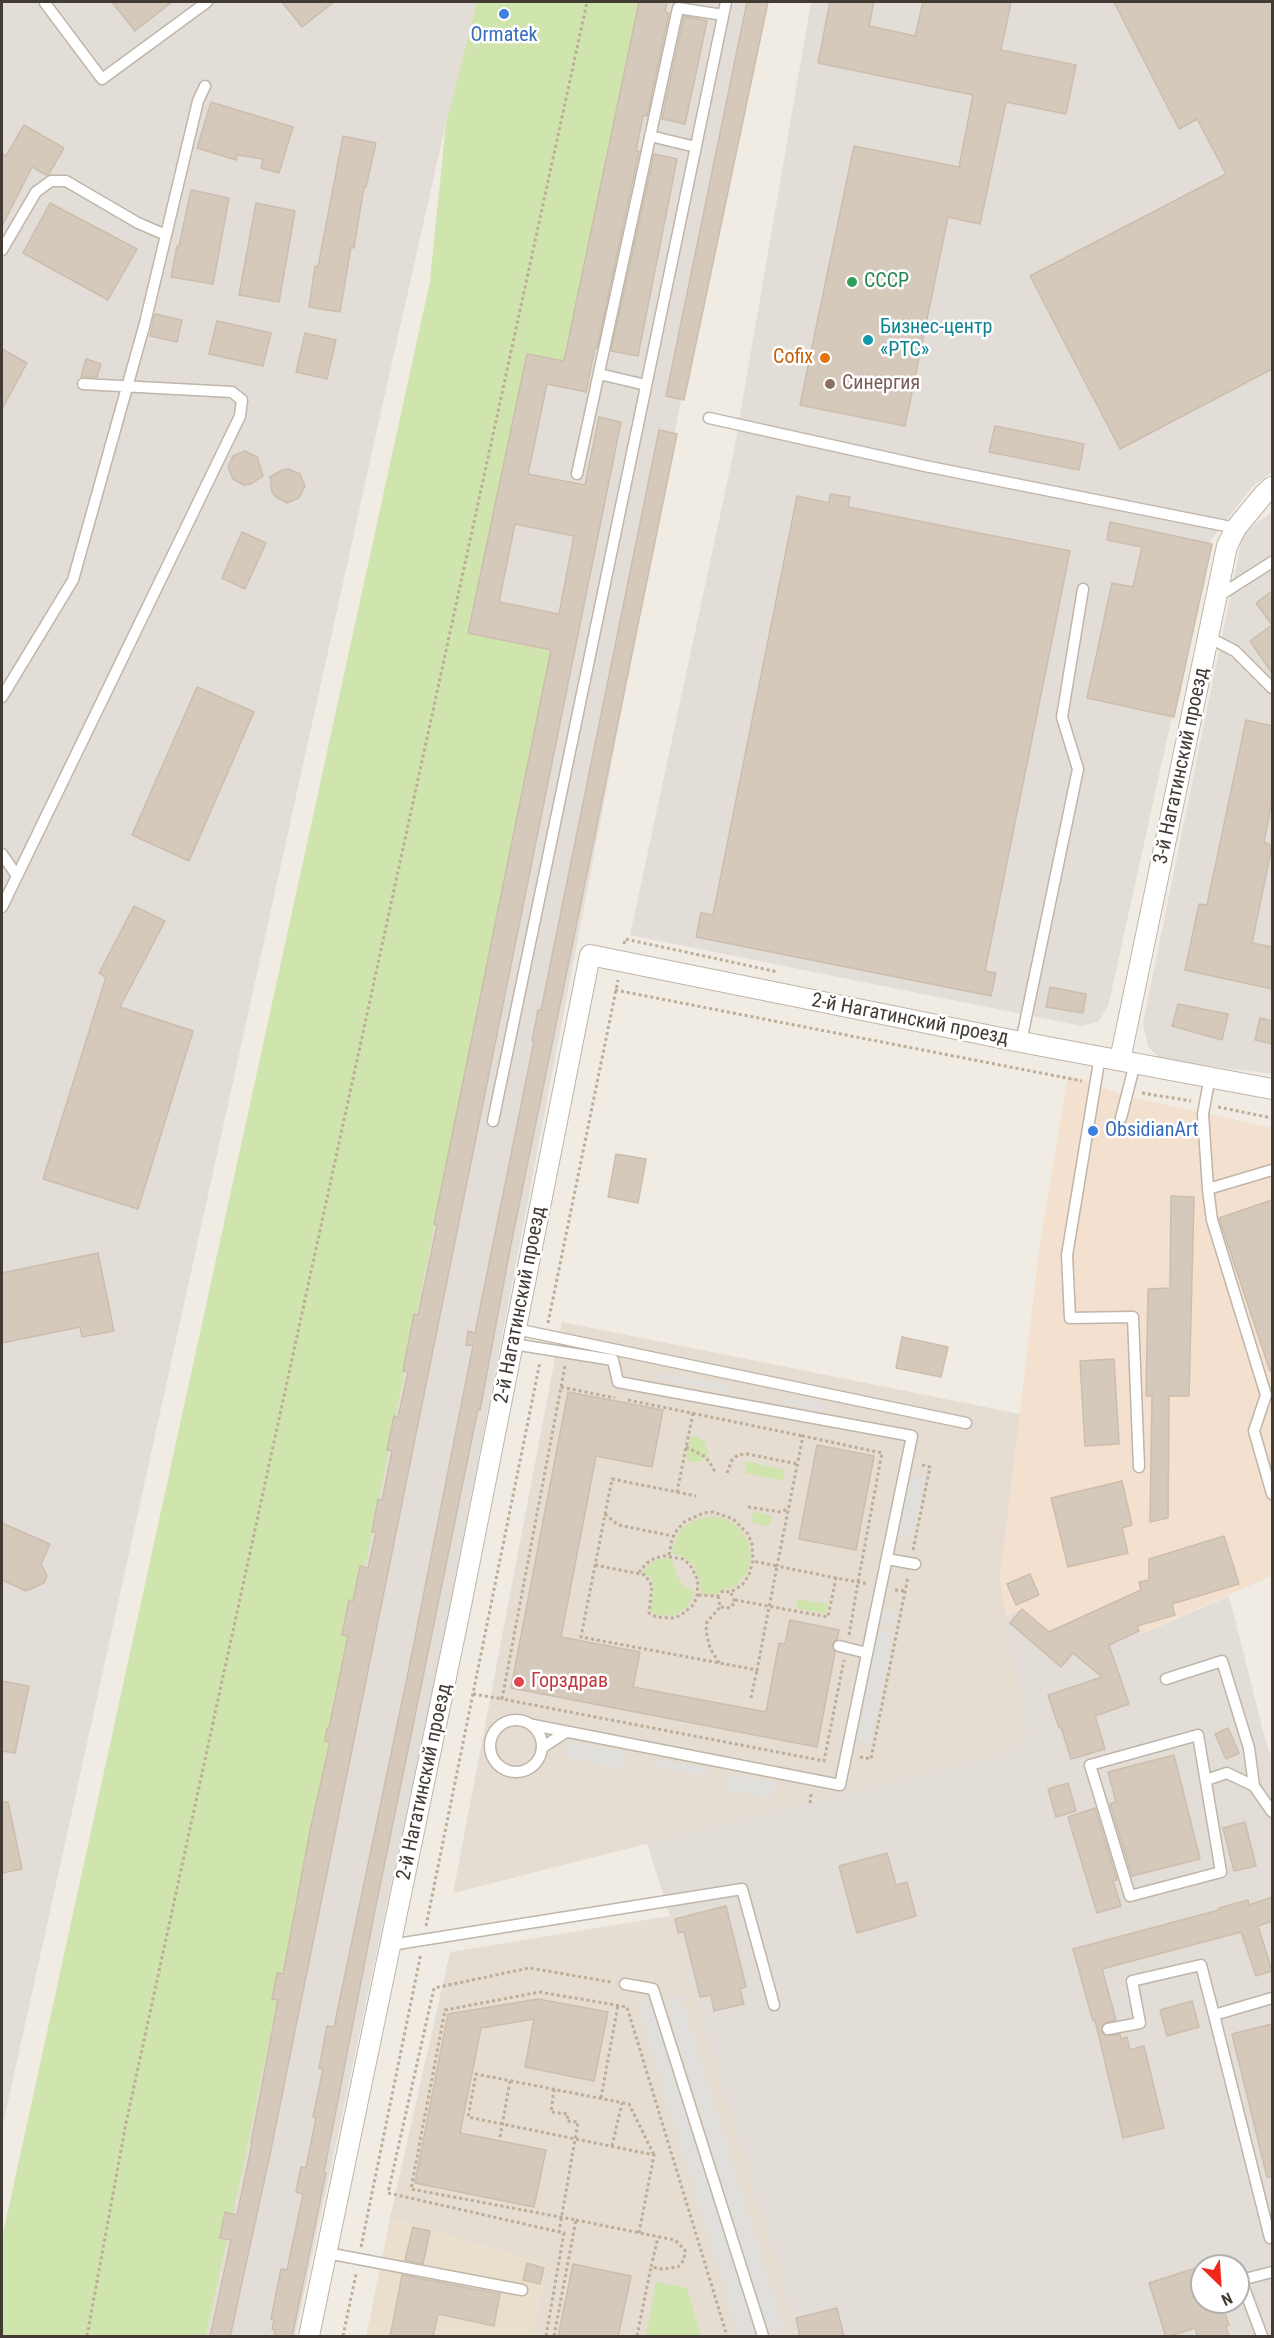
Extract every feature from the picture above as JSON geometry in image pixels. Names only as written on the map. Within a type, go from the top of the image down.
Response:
[{"type":"street","name":"3-й Нагатинский проезд","points":[[1127,1061],[1227,546],[1236,528],[1272,487]]},
{"type":"street","name":"2-й Нагатинский проезд","points":[[309,2337],[391,1945],[590,955],[1021,1042],[1272,1089]]},
{"type":"lane","points":[[45,3],[102,79],[207,2]]},
{"type":"lane","points":[[493,1121],[726,2]]},
{"type":"lane","points":[[577,474],[678,8],[723,15]]},
{"type":"lane","points":[[2,697],[74,580],[145,324],[198,101],[205,86]]},
{"type":"lane","points":[[650,136],[696,147]]},
{"type":"lane","points":[[2,250],[36,192],[51,181],[66,181],[138,223],[166,235]]},
{"type":"lane","points":[[598,374],[646,385]]},
{"type":"lane","points":[[2,907],[240,416],[242,400],[232,392],[83,384]]},
{"type":"lane","points":[[709,417],[925,466],[1236,528]]},
{"type":"lane","points":[[1217,597],[1272,562]]},
{"type":"lane","points":[[1021,1042],[1078,769],[1062,717],[1083,590]]},
{"type":"lane","points":[[1210,638],[1235,651],[1272,688]]},
{"type":"lane","points":[[2,854],[16,876]]},
{"type":"lane","points":[[1100,1056],[1067,1255],[1070,1318],[1133,1317],[1139,1467]]},
{"type":"lane","points":[[1121,1118],[1128,1090],[1127,1061]]},
{"type":"lane","points":[[1210,1076],[1203,1114],[1212,1220],[1266,1395],[1254,1431],[1272,1494]]},
{"type":"lane","points":[[1208,1189],[1272,1170]]},
{"type":"lane","points":[[514,1336],[546,1335],[966,1423]]},
{"type":"lane","points":[[514,1336],[543,1349],[613,1360],[618,1382],[912,1436],[840,1785],[566,1732],[517,1719],[500,1725],[490,1740],[491,1755],[501,1767],[516,1772],[531,1767],[537,1762],[543,1747],[566,1732]]},
{"type":"lane","points":[[887,1559],[913,1564]]},
{"type":"lane","points":[[842,1647],[867,1653]]},
{"type":"lane","points":[[1166,1679],[1222,1661],[1249,1748],[1254,1786],[1272,1812]]},
{"type":"lane","points":[[533,1725],[539,1732],[543,1747]]},
{"type":"lane","points":[[1198,1735],[1206,1780],[1221,1872],[1130,1896],[1090,1765],[1198,1735]]},
{"type":"lane","points":[[1206,1780],[1227,1773],[1254,1786]]},
{"type":"lane","points":[[391,1945],[742,1889],[774,2005]]},
{"type":"lane","points":[[1108,2029],[1140,2023],[1132,1981],[1201,1965],[1270,2238]]},
{"type":"lane","points":[[625,1984],[653,1989],[763,2337]]},
{"type":"lane","points":[[1214,2015],[1272,1998]]},
{"type":"lane","points":[[327,2253],[522,2290]]},
{"type":"lane","points":[[1262,2337],[1242,2280],[1272,2272]]},
{"type":"path","points":[[87,2337],[126,2123],[587,2]]},
{"type":"path","points":[[546,1335],[625,939],[784,973]]},
{"type":"path","points":[[615,990],[1096,1083]]},
{"type":"path","points":[[1128,1090],[1272,1118]]},
{"type":"path","points":[[343,2337],[543,1349]]},
{"type":"path","points":[[502,1700],[568,1352]]},
{"type":"path","points":[[561,1387],[616,1398]]},
{"type":"path","points":[[627,1400],[882,1453],[882,1456],[930,1467],[913,1564],[905,1592],[871,1759],[825,1751]]},
{"type":"path","points":[[677,1492],[693,1413]]},
{"type":"path","points":[[751,1698],[804,1436]]},
{"type":"path","points":[[686,1447],[706,1457],[716,1473]]},
{"type":"path","points":[[727,1473],[732,1460],[738,1455],[747,1454],[798,1464]]},
{"type":"path","points":[[473,1694],[824,1761],[842,1647],[858,1582],[882,1456]]},
{"type":"path","points":[[696,1496],[612,1479],[581,1637],[757,1670]]},
{"type":"path","points":[[748,1507],[781,1512],[789,1508]]},
{"type":"path","points":[[669,1556],[673,1536],[684,1522],[693,1516],[714,1512],[724,1514],[734,1518],[748,1534],[752,1544],[753,1561],[749,1575],[742,1584],[731,1592],[723,1591],[718,1596],[697,1595]]},
{"type":"path","points":[[605,1514],[618,1525],[673,1536]]},
{"type":"path","points":[[595,1564],[645,1575],[652,1586],[649,1613],[656,1617],[680,1616],[693,1605],[697,1595],[698,1580],[695,1572],[683,1560],[669,1556],[655,1558],[639,1572]]},
{"type":"path","points":[[753,1561],[905,1592]]},
{"type":"path","points":[[735,1600],[828,1617],[836,1578]]},
{"type":"path","points":[[720,1607],[733,1606],[735,1600],[731,1592]]},
{"type":"path","points":[[718,1596],[720,1607]]},
{"type":"path","points":[[719,1663],[710,1648],[706,1631],[707,1622],[720,1607]]},
{"type":"path","points":[[546,2337],[564,2233],[388,2193],[434,1988],[529,1968],[625,1984]]},
{"type":"path","points":[[651,2267],[662,2269],[678,2266],[684,2260],[685,2250],[675,2240],[411,2188],[445,2010],[540,1992],[627,2007],[727,2337]]},
{"type":"path","points":[[601,2098],[618,2006]]},
{"type":"path","points":[[639,2233],[654,2155],[628,2104],[476,2074],[468,2117],[654,2155]]},
{"type":"path","points":[[500,2137],[510,2081]]},
{"type":"path","points":[[554,2089],[551,2112],[568,2114],[567,2121],[578,2122],[559,2232]]},
{"type":"path","points":[[612,2146],[622,2103]]},
{"type":"path","points":[[554,2337],[576,2220]]},
{"type":"path","points":[[637,2337],[658,2237]]},
{"type":"shaded area","points":[[2,2],[477,2],[446,123],[376,434],[2,2129]]},
{"type":"shaded area","points":[[639,2],[757,2],[451,1603],[295,2336],[206,2336],[243,2168],[535,647],[468,633],[527,354],[564,361]]},
{"type":"shaded area","points":[[811,2],[1272,2],[1272,472],[1252,487],[1211,540],[1108,1007],[1098,1022],[1082,1026],[630,935],[734,450]]},
{"type":"shaded area","points":[[1272,512],[1272,1074],[1162,1060],[1148,1047],[1143,1023],[1243,533]]},
{"type":"shaded area","points":[[1068,1075],[1126,1096],[1272,1128],[1272,1576],[1140,1634],[1125,1598],[1049,1632],[1022,1609],[1006,1616],[1000,1580],[1040,1243]]},
{"type":"shaded area","points":[[562,1322],[1020,1414],[1000,1580],[1028,1740],[1006,1753],[453,1893]]},
{"type":"shaded area","points":[[661,1372],[732,1386],[731,1393],[660,1379]]},
{"type":"shaded area","points":[[786,1397],[825,1405],[824,1412],[784,1404]]},
{"type":"shaded area","points":[[910,1475],[926,1478],[913,1539],[897,1536]]},
{"type":"shaded area","points":[[1229,1596],[1265,1739],[1272,1758],[1272,2336],[800,2336],[647,1843],[1006,1753],[1028,1740],[1006,1616],[1022,1609],[1049,1631],[1125,1597],[1141,1634]]},
{"type":"shaded area","points":[[882,1609],[898,1613],[895,1626],[880,1623]]},
{"type":"shaded area","points":[[878,1631],[894,1634],[871,1744],[856,1741]]},
{"type":"shaded area","points":[[568,1741],[625,1752],[621,1768],[565,1756]]},
{"type":"shaded area","points":[[654,1759],[708,1769],[706,1776],[653,1766]]},
{"type":"shaded area","points":[[729,1773],[775,1782],[772,1798],[725,1789]]},
{"type":"shaded area","points":[[670,1916],[800,2336],[532,2336],[546,2265],[390,2218],[450,1952]]},
{"type":"shaded area","points":[[680,1995],[783,2328],[768,2332],[665,1999]]},
{"type":"shaded area","points":[[652,2001],[756,2336],[740,2336],[638,2005]]},
{"type":"shaded area","points":[[390,2218],[546,2265],[532,2336],[366,2336]]},
{"type":"green space","points":[[477,2],[639,2],[564,361],[527,354],[469,633],[551,651],[243,2168],[206,2336],[2,2336],[2,2238],[430,281],[446,123]]},
{"type":"green space","points":[[695,1436],[705,1441],[708,1451],[705,1459],[695,1463],[686,1459],[690,1437]]},
{"type":"green space","points":[[745,1461],[785,1470],[783,1481],[746,1473]]},
{"type":"green space","points":[[753,1511],[772,1516],[770,1524],[767,1526],[752,1523]]},
{"type":"green space","points":[[713,1516],[729,1520],[740,1529],[749,1543],[751,1560],[747,1572],[734,1588],[722,1589],[716,1595],[701,1594],[700,1580],[694,1565],[683,1557],[671,1553],[683,1527],[694,1520]]},
{"type":"green space","points":[[659,1559],[671,1559],[684,1586],[695,1592],[688,1606],[673,1616],[650,1612],[654,1585],[650,1576],[642,1572]]},
{"type":"green space","points":[[798,1599],[828,1604],[826,1614],[796,1608]]},
{"type":"green space","points":[[656,2282],[687,2288],[701,2336],[646,2336]]},
{"type":"building","points":[[112,2],[172,2],[135,31]]},
{"type":"building","points":[[282,2],[334,2],[302,27]]},
{"type":"building","points":[[639,2],[667,2],[665,12],[669,13],[647,116],[643,116],[636,151],[639,151],[586,392],[547,384],[528,474],[585,485],[599,417],[621,422],[269,2159],[230,2337],[210,2337],[231,2240],[220,2238],[225,2212],[237,2215],[278,2000],[272,1999],[277,1973],[283,1974],[311,1826],[330,1742],[325,1741],[348,1636],[342,1635],[349,1600],[353,1601],[360,1566],[368,1568],[376,1532],[372,1532],[378,1499],[382,1500],[392,1451],[387,1450],[394,1416],[398,1417],[408,1372],[403,1371],[414,1314],[418,1315],[437,1225],[434,1224],[551,650],[468,633],[527,354],[564,361]],"holes":[[[515,524],[574,536],[559,614],[499,602]]]},
{"type":"building","points":[[747,2],[768,2],[684,400],[666,396]]},
{"type":"building","points":[[830,2],[874,2],[869,26],[915,36],[923,2],[1011,2],[1001,50],[1076,65],[1066,114],[1006,102],[980,224],[948,217],[905,426],[800,405],[854,146],[959,167],[973,95],[818,63]]},
{"type":"building","points":[[1114,2],[1272,2],[1272,369],[1120,449],[1030,276],[1226,174],[1197,119],[1179,129]]},
{"type":"building","points":[[684,16],[707,21],[685,124],[662,119]]},
{"type":"building","points":[[211,102],[293,127],[279,173],[261,168],[263,159],[237,155],[236,160],[197,148]]},
{"type":"building","points":[[24,125],[64,148],[49,174],[46,175],[32,167],[2,226],[2,154],[6,156]]},
{"type":"building","points":[[343,136],[376,143],[366,187],[364,187],[354,248],[351,247],[340,312],[309,307],[315,266],[318,267]]},
{"type":"building","points":[[654,154],[677,159],[638,356],[611,351]]},
{"type":"building","points":[[191,190],[229,198],[213,284],[171,277]]},
{"type":"building","points":[[50,203],[137,249],[108,300],[23,253]]},
{"type":"building","points":[[256,203],[295,211],[279,302],[239,295]]},
{"type":"building","points":[[155,314],[182,320],[177,342],[150,336]]},
{"type":"building","points":[[217,321],[271,333],[263,366],[209,354]]},
{"type":"building","points":[[305,333],[336,340],[327,379],[296,372]]},
{"type":"building","points":[[2,349],[27,363],[2,409]]},
{"type":"building","points":[[86,359],[101,364],[97,377],[81,377]]},
{"type":"building","points":[[995,426],[1084,444],[1079,470],[989,452]]},
{"type":"building","points":[[659,430],[677,434],[510,1249],[480,1410],[478,1409],[373,1920],[324,2172],[326,2173],[292,2337],[274,2337],[275,2330],[272,2329],[274,2320],[271,2319],[281,2269],[287,2270],[303,2194],[296,2192],[301,2167],[306,2168],[316,2118],[313,2117],[323,2069],[319,2068],[327,2026],[334,2027],[408,1673],[473,1346],[466,1345],[468,1331],[475,1333],[534,1041],[532,1041],[538,1010],[541,1010]]},
{"type":"building","points":[[245,451],[257,457],[263,476],[251,484],[244,485],[233,479],[228,467],[233,456]]},
{"type":"building","points":[[289,469],[300,474],[305,486],[299,498],[287,503],[272,492],[270,477]]},
{"type":"building","points":[[830,494],[850,497],[848,507],[1070,551],[985,971],[996,973],[991,996],[696,937],[701,913],[713,915],[797,496],[829,503]]},
{"type":"building","points":[[1110,522],[1212,544],[1174,717],[1087,698],[1112,583],[1133,587],[1142,547],[1107,540]]},
{"type":"building","points":[[242,532],[266,543],[245,589],[222,578]]},
{"type":"building","points":[[1272,591],[1272,625],[1256,603]]},
{"type":"building","points":[[1272,625],[1272,673],[1250,641]]},
{"type":"building","points":[[197,687],[254,712],[189,861],[132,835]]},
{"type":"building","points":[[1246,720],[1272,726],[1272,800],[1264,842],[1272,846],[1252,943],[1272,947],[1272,989],[1185,970],[1199,904],[1207,905]]},
{"type":"building","points":[[134,906],[165,921],[120,1007],[193,1031],[138,1209],[43,1179],[106,977],[99,973]]},
{"type":"building","points":[[1050,987],[1086,994],[1083,1013],[1046,1007]]},
{"type":"building","points":[[1178,1004],[1228,1014],[1222,1040],[1172,1026]]},
{"type":"building","points":[[1260,1018],[1272,1021],[1272,1044],[1255,1040]]},
{"type":"building","points":[[616,1154],[646,1159],[638,1203],[608,1197]]},
{"type":"building","points":[[1171,1196],[1194,1197],[1189,1396],[1169,1396],[1168,1518],[1150,1522],[1152,1396],[1146,1396],[1148,1289],[1170,1288]]},
{"type":"building","points":[[1272,1200],[1272,1371],[1270,1371],[1219,1218]]},
{"type":"building","points":[[98,1253],[114,1331],[82,1337],[80,1327],[2,1343],[2,1273]]},
{"type":"building","points":[[902,1337],[948,1347],[941,1377],[896,1368]]},
{"type":"building","points":[[1114,1359],[1119,1444],[1085,1446],[1080,1361]]},
{"type":"building","points":[[568,1392],[663,1410],[652,1467],[596,1456],[561,1637],[640,1652],[633,1687],[766,1712],[779,1643],[785,1644],[790,1620],[839,1630],[837,1639],[832,1645],[835,1652],[817,1747],[511,1688]]},
{"type":"building","points":[[817,1445],[874,1456],[856,1550],[799,1539]]},
{"type":"building","points":[[1122,1481],[1132,1525],[1122,1528],[1128,1553],[1068,1567],[1051,1498]]},
{"type":"building","points":[[2,1523],[50,1544],[41,1564],[47,1576],[44,1583],[26,1591],[2,1580]]},
{"type":"building","points":[[1224,1536],[1239,1584],[1172,1604],[1175,1615],[1137,1626],[1139,1631],[1109,1645],[1129,1704],[1095,1716],[1105,1749],[1071,1759],[1048,1695],[1102,1677],[1073,1653],[1061,1667],[1010,1623],[1022,1609],[1049,1632],[1141,1590],[1139,1582],[1149,1580],[1149,1559]]},
{"type":"building","points":[[1030,1574],[1039,1595],[1016,1605],[1007,1584]]},
{"type":"building","points":[[2,1681],[29,1686],[15,1753],[2,1751]]},
{"type":"building","points":[[1228,1728],[1239,1753],[1226,1759],[1215,1734]]},
{"type":"building","points":[[1174,1755],[1200,1859],[1132,1876],[1110,1804],[1116,1802],[1108,1772]]},
{"type":"building","points":[[1068,1783],[1076,1811],[1056,1817],[1048,1789]]},
{"type":"building","points":[[2,1802],[8,1802],[22,1869],[2,1873]]},
{"type":"building","points":[[1095,1808],[1117,1880],[1113,1881],[1121,1906],[1097,1913],[1068,1817]]},
{"type":"building","points":[[1245,1822],[1256,1866],[1234,1871],[1223,1828]]},
{"type":"building","points":[[887,1853],[896,1885],[907,1882],[916,1916],[857,1933],[839,1866]]},
{"type":"building","points":[[1272,1897],[1272,1921],[1258,1926],[1272,1971],[1256,1976],[1241,1932],[1102,1969],[1116,2020],[1104,2023],[1101,2031],[1106,2036],[1120,2034],[1121,2039],[1127,2037],[1130,2050],[1144,2046],[1164,2128],[1123,2138],[1095,2020],[1093,2021],[1073,1949],[1219,1910],[1219,1908],[1248,1900],[1249,1905]]},
{"type":"building","points":[[726,1906],[746,1987],[740,1989],[744,2004],[714,2011],[711,1995],[700,1997],[684,1932],[678,1933],[675,1919]]},
{"type":"building","points":[[538,1999],[608,2012],[594,2081],[525,2067],[534,2019],[481,2028],[460,2133],[546,2150],[534,2207],[415,2183],[448,2014]]},
{"type":"building","points":[[1192,2001],[1199,2027],[1167,2036],[1160,2010]]},
{"type":"building","points":[[1272,2024],[1272,2177],[1267,2177],[1232,2034]]},
{"type":"building","points":[[413,2227],[430,2231],[423,2264],[405,2260]]},
{"type":"building","points":[[527,2263],[544,2268],[540,2284],[523,2280]]},
{"type":"building","points":[[573,2264],[631,2276],[618,2337],[558,2337]]},
{"type":"building","points":[[1190,2270],[1190,2314],[1225,2314],[1229,2325],[1226,2326],[1229,2337],[1198,2337],[1195,2328],[1166,2337],[1149,2283]]},
{"type":"building","points":[[402,2275],[500,2294],[494,2326],[438,2314],[433,2337],[390,2337]]},
{"type":"building","points":[[837,2308],[844,2337],[800,2337],[796,2318]]},
{"type":"place","name":"Ormatek","points":[[504,14]]},
{"type":"place","name":"СССР","points":[[852,282]]},
{"type":"place","name":"Бизнес-центр «РТС»","points":[[868,340]]},
{"type":"place","name":"Cofix","points":[[825,358]]},
{"type":"place","name":"Синергия","points":[[830,384]]},
{"type":"place","name":"ObsidianArt","points":[[1093,1131]]},
{"type":"place","name":"Горздрав","points":[[519,1682]]}]
